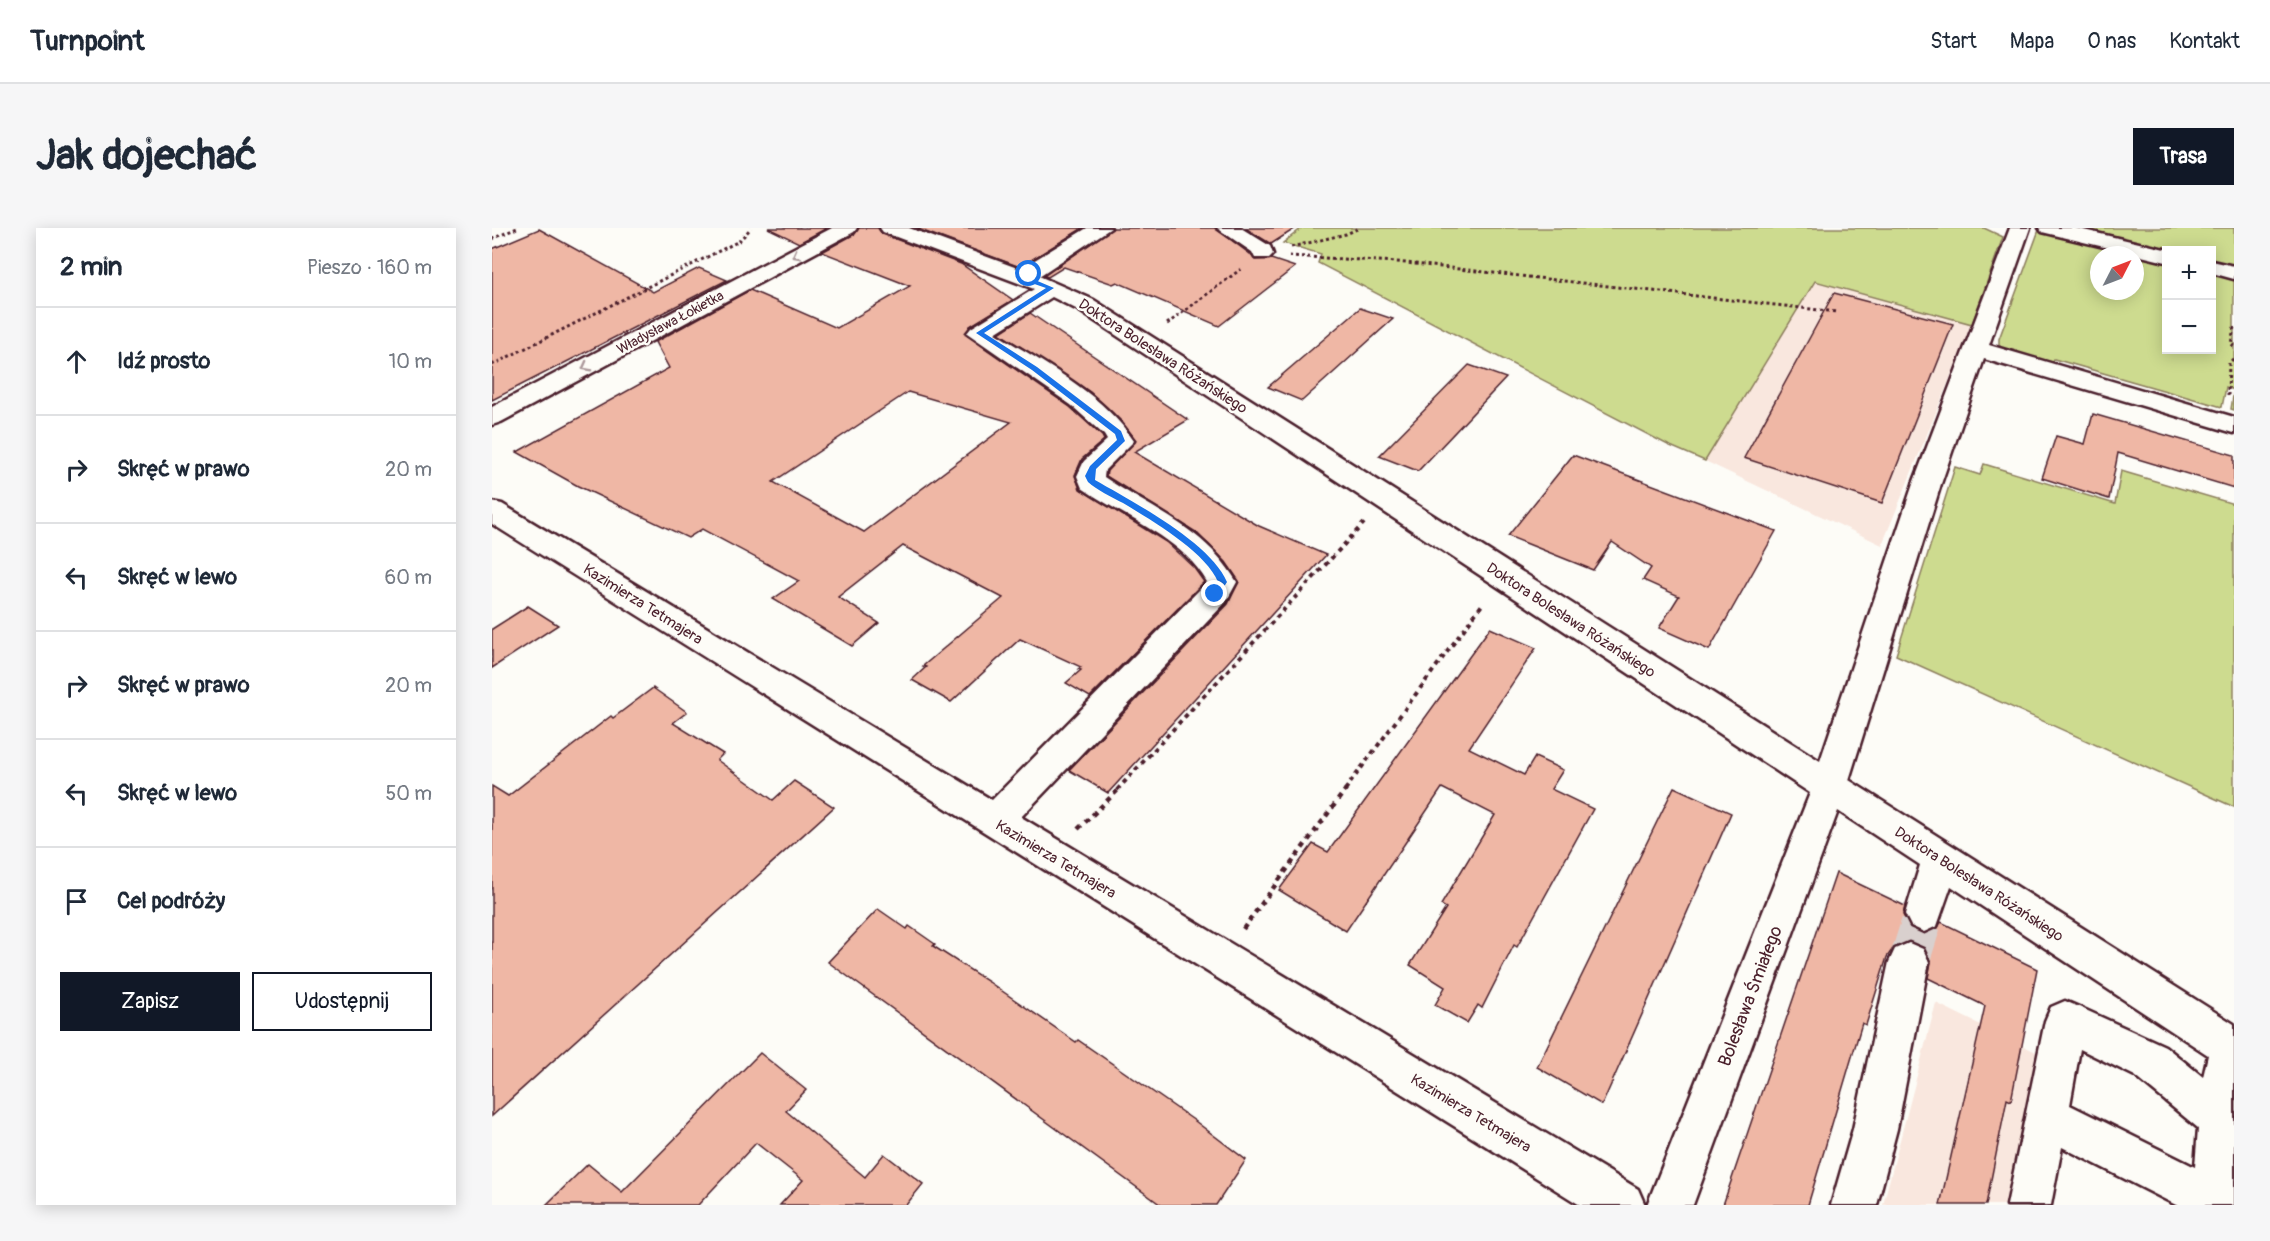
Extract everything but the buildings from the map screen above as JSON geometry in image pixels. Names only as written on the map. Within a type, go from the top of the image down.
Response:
[{"type":"street","name":"Władysława Łokietka","points":[[492,417],[847,228]]},
{"type":"street","name":"Doktora Bolesława Różańskiego","points":[[890,228],[1023,277],[1079,301],[2233,1048]]},
{"type":"street","points":[[1023,277],[1101,228]]},
{"type":"street","points":[[1227,228],[1263,250],[1262,254]]},
{"type":"street","name":"Bolesława Śmiałego","points":[[1670,1205],[1829,788],[1927,484],[2020,228]]},
{"type":"street","points":[[2049,228],[2162,255]]},
{"type":"street","points":[[2216,268],[2234,273]]},
{"type":"street","points":[[994,821],[1215,594],[1222,582],[1217,570],[1207,558],[1145,513],[1092,482],[1089,476],[1093,467],[1121,441],[1111,425],[1035,368],[979,333],[1051,288]]},
{"type":"street","points":[[1976,350],[2230,424]]},
{"type":"street","name":"Kazimierza Tetmajera","points":[[492,511],[1622,1205]]},
{"type":"street","points":[[1924,914],[1940,859]]},
{"type":"street","points":[[1854,1205],[1875,1130],[1909,962]]},
{"type":"street","points":[[2029,1204],[2065,1021],[2150,1061],[2220,1119]]},
{"type":"street","points":[[2046,1116],[2214,1203],[2225,1068],[2233,1048]]},
{"type":"path","points":[[492,239],[516,228]]},
{"type":"path","points":[[492,365],[739,241],[751,228]]},
{"type":"path","points":[[1143,342],[1262,254],[1346,234],[1359,228]]},
{"type":"path","points":[[1262,254],[1397,262],[1837,312]]},
{"type":"path","points":[[2234,327],[2231,344],[2234,346]]},
{"type":"path","points":[[2230,424],[2229,363],[2234,358]]},
{"type":"path","points":[[1071,835],[1119,788],[1370,515]]},
{"type":"path","points":[[1238,937],[1491,594]]},
{"type":"shaded area","points":[[1815,281],[1972,324],[1882,545],[1705,461]]},
{"type":"shaded area","points":[[1936,1003],[2036,1052],[2007,1205],[1883,1205]]},
{"type":"green space","points":[[1302,228],[1984,228],[2003,237],[1972,324],[1815,281],[1705,461],[1668,445],[1318,263],[1321,254],[1283,243]]},
{"type":"green space","points":[[2068,228],[2234,228],[2234,266],[2216,262],[2216,246],[2162,246],[2162,250]]},
{"type":"green space","points":[[2039,230],[2105,246],[2090,246],[2090,300],[2144,300],[2144,256],[2162,260],[2162,354],[2216,354],[2216,272],[2234,277],[2234,390],[2226,387],[2222,407],[2054,359],[2051,367],[2003,349],[1999,345],[1999,339]]},
{"type":"green space","points":[[2234,390],[2234,410],[2231,409]]},
{"type":"green space","points":[[1984,464],[2115,504],[2121,471],[2234,504],[2234,807],[1896,655],[1955,467],[1980,475]]},
{"type":"tunnel","points":[[1909,962],[1924,914]]},
{"type":"route","points":[[1029,274],[1023,277],[1051,288],[979,333],[1035,368],[1119,433],[1121,441],[1118,447],[1093,467],[1089,476],[1092,482],[1102,490],[1145,513],[1207,558],[1217,570],[1222,582],[1215,594]]}]
